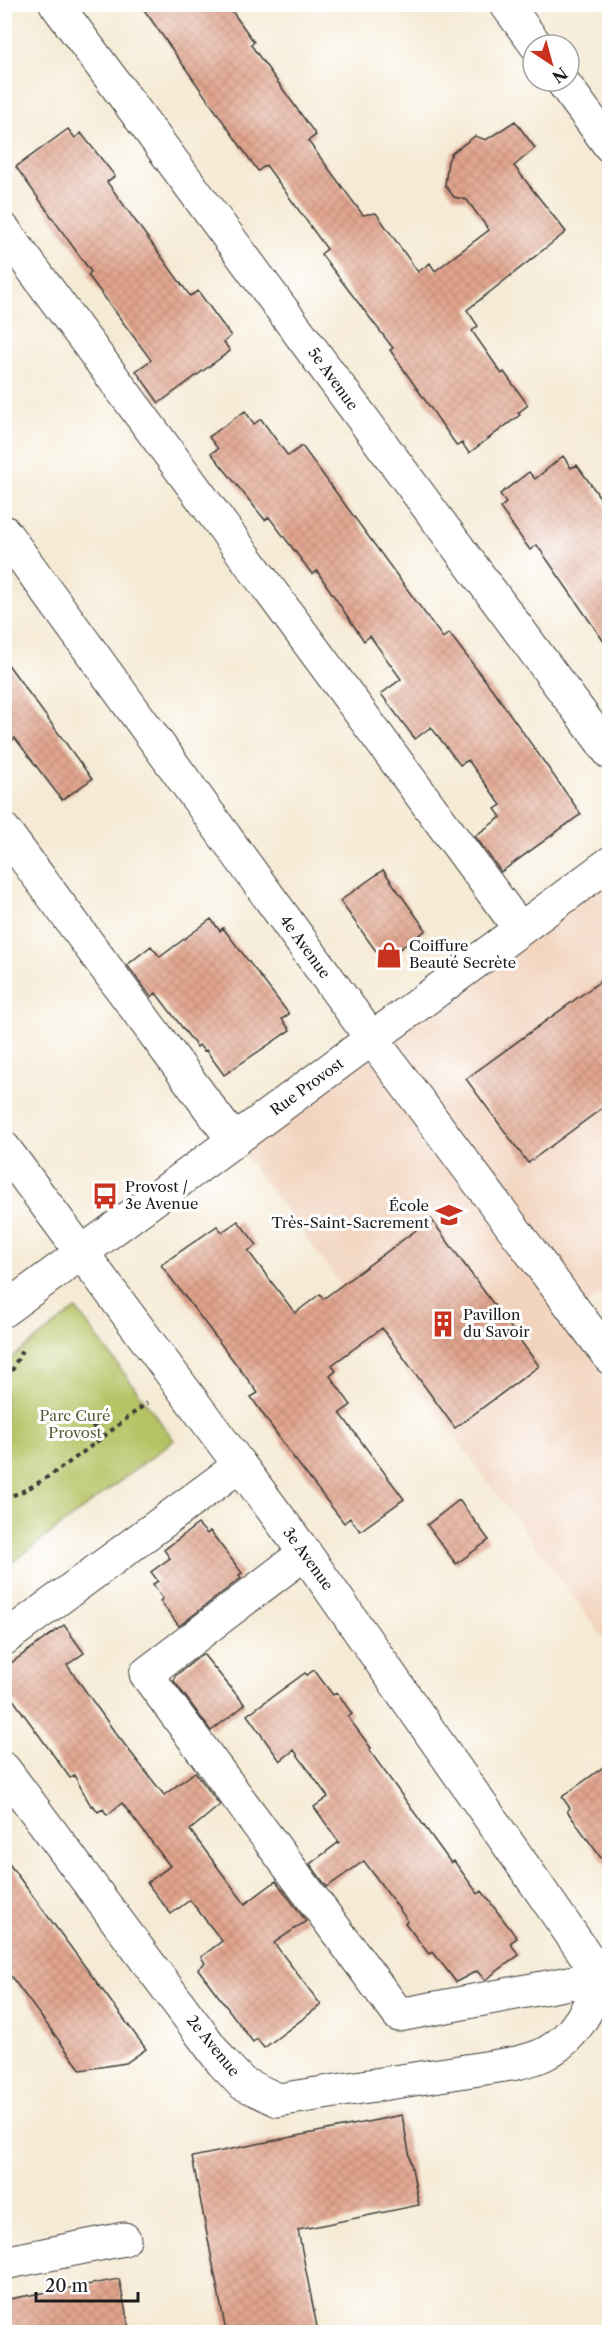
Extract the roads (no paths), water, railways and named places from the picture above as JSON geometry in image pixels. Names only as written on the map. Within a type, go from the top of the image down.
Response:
[{"type":"street","name":"5e Avenue","points":[[56,4],[609,753]]},
{"type":"street","points":[[506,4],[527,33]]},
{"type":"street","points":[[571,93],[609,146]]},
{"type":"street","points":[[4,230],[520,929]]},
{"type":"street","name":"4e Avenue","points":[[4,531],[372,1039],[609,1358]]},
{"type":"street","points":[[4,830],[234,1141]]},
{"type":"street","name":"Rue Provost","points":[[4,1310],[609,863]]},
{"type":"street","name":"3e Avenue","points":[[4,1148],[305,1553],[601,1977]]},
{"type":"street","points":[[4,1640],[239,1466]]},
{"type":"street","points":[[305,1553],[146,1674],[399,2015],[601,1977]]},
{"type":"street","name":"2e Avenue","points":[[4,1769],[222,2062],[242,2083],[278,2100],[517,2062],[547,2053],[565,2039],[589,2010],[601,1977]]},
{"type":"street","points":[[4,2263],[124,2239]]},
{"type":"place","name":"Coiffure Beauté Secrète","points":[[389,955]]},
{"type":"place","name":"Provost / 3e Avenue","points":[[105,1196]]},
{"type":"place","name":"École Très-Saint-Sacrement","points":[[449,1215]]},
{"type":"place","name":"Pavillon du Savoir","points":[[443,1324]]},
{"type":"park label","name":"Parc Curé Provost","points":[[75,1424]]}]
